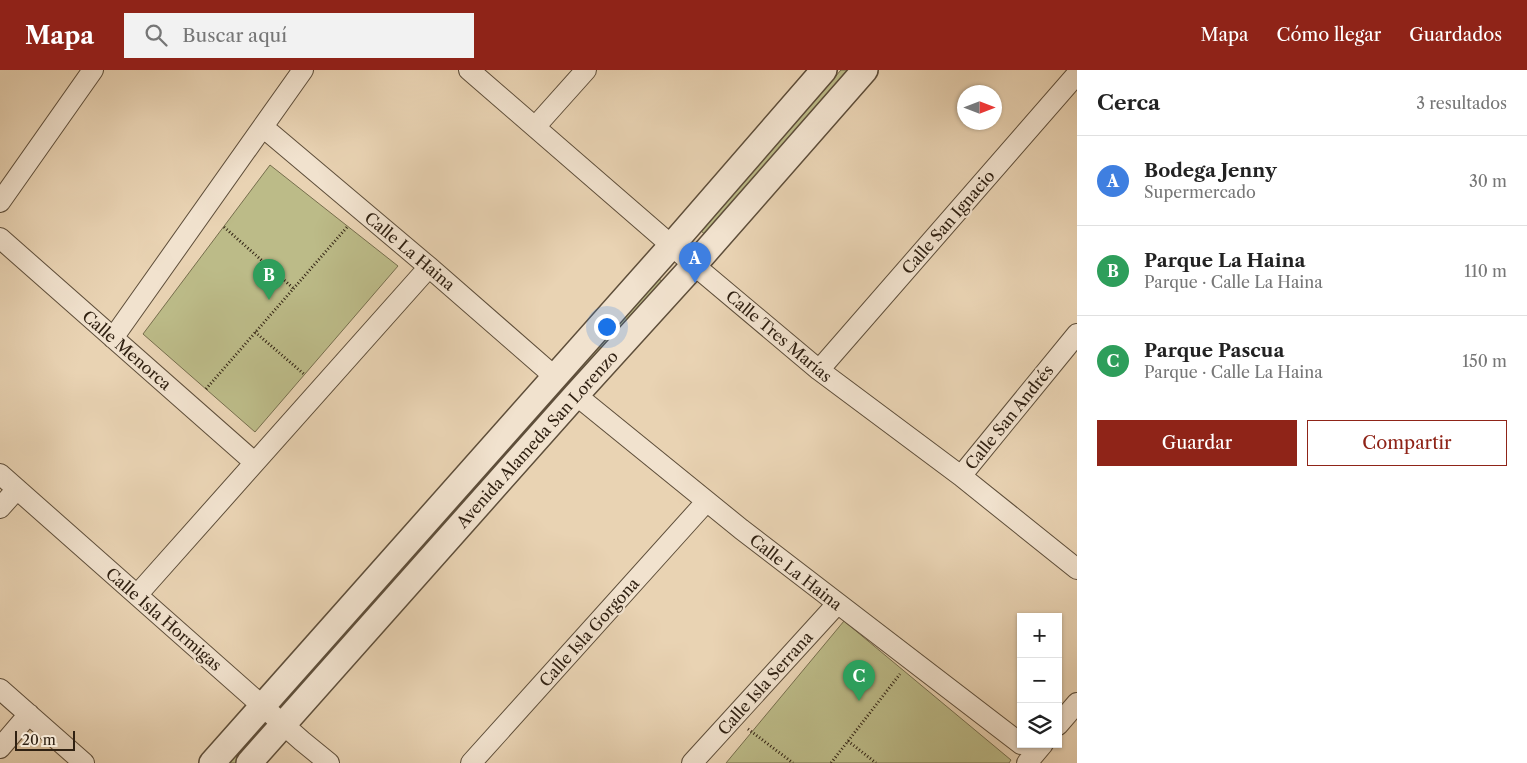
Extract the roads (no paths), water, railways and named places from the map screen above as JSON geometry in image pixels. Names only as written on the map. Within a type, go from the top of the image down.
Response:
[{"type":"street","points":[[0,202],[93,70]]},
{"type":"street","points":[[113,338],[304,70]]},
{"type":"street","name":"Calle Tres Marías","points":[[469,70],[694,265],[819,370],[961,476],[1077,568]]},
{"type":"street","points":[[535,127],[586,70]]},
{"type":"street","name":"Avenida Alameda San Lorenzo","points":[[212,763],[672,245],[824,70]]},
{"type":"street","name":"Avenida Alameda San Lorenzo","points":[[249,763],[694,265],[865,70]]},
{"type":"street","name":"Calle San Ignacio","points":[[819,370],[1077,74]]},
{"type":"street","name":"Calle La Haina","points":[[263,128],[429,266],[555,377]]},
{"type":"street","name":"Calle Menorca","points":[[0,238],[254,462]]},
{"type":"street","points":[[137,595],[429,266]]},
{"type":"street","name":"Calle San Andrés","points":[[961,476],[1076,339]]},
{"type":"street","name":"Calle La Haina","points":[[576,395],[706,502],[1029,750]]},
{"type":"street","name":"Calle Isla Hormigas","points":[[0,474],[329,763]]},
{"type":"street","points":[[0,508],[17,489]]},
{"type":"street","name":"Calle Isla Gorgona","points":[[471,763],[706,502]]},
{"type":"street","name":"Calle Isla Serrana","points":[[692,763],[837,604]]},
{"type":"street","points":[[0,689],[84,763]]},
{"type":"street","points":[[1062,721],[1077,703]]},
{"type":"street","points":[[0,748],[29,714]]},
{"type":"place","name":"Bodega Jenny","points":[[695,283]]},
{"type":"place","name":"Parque La Haina","points":[[269,300]]},
{"type":"place","name":"Parque Pascua","points":[[859,701]]}]
